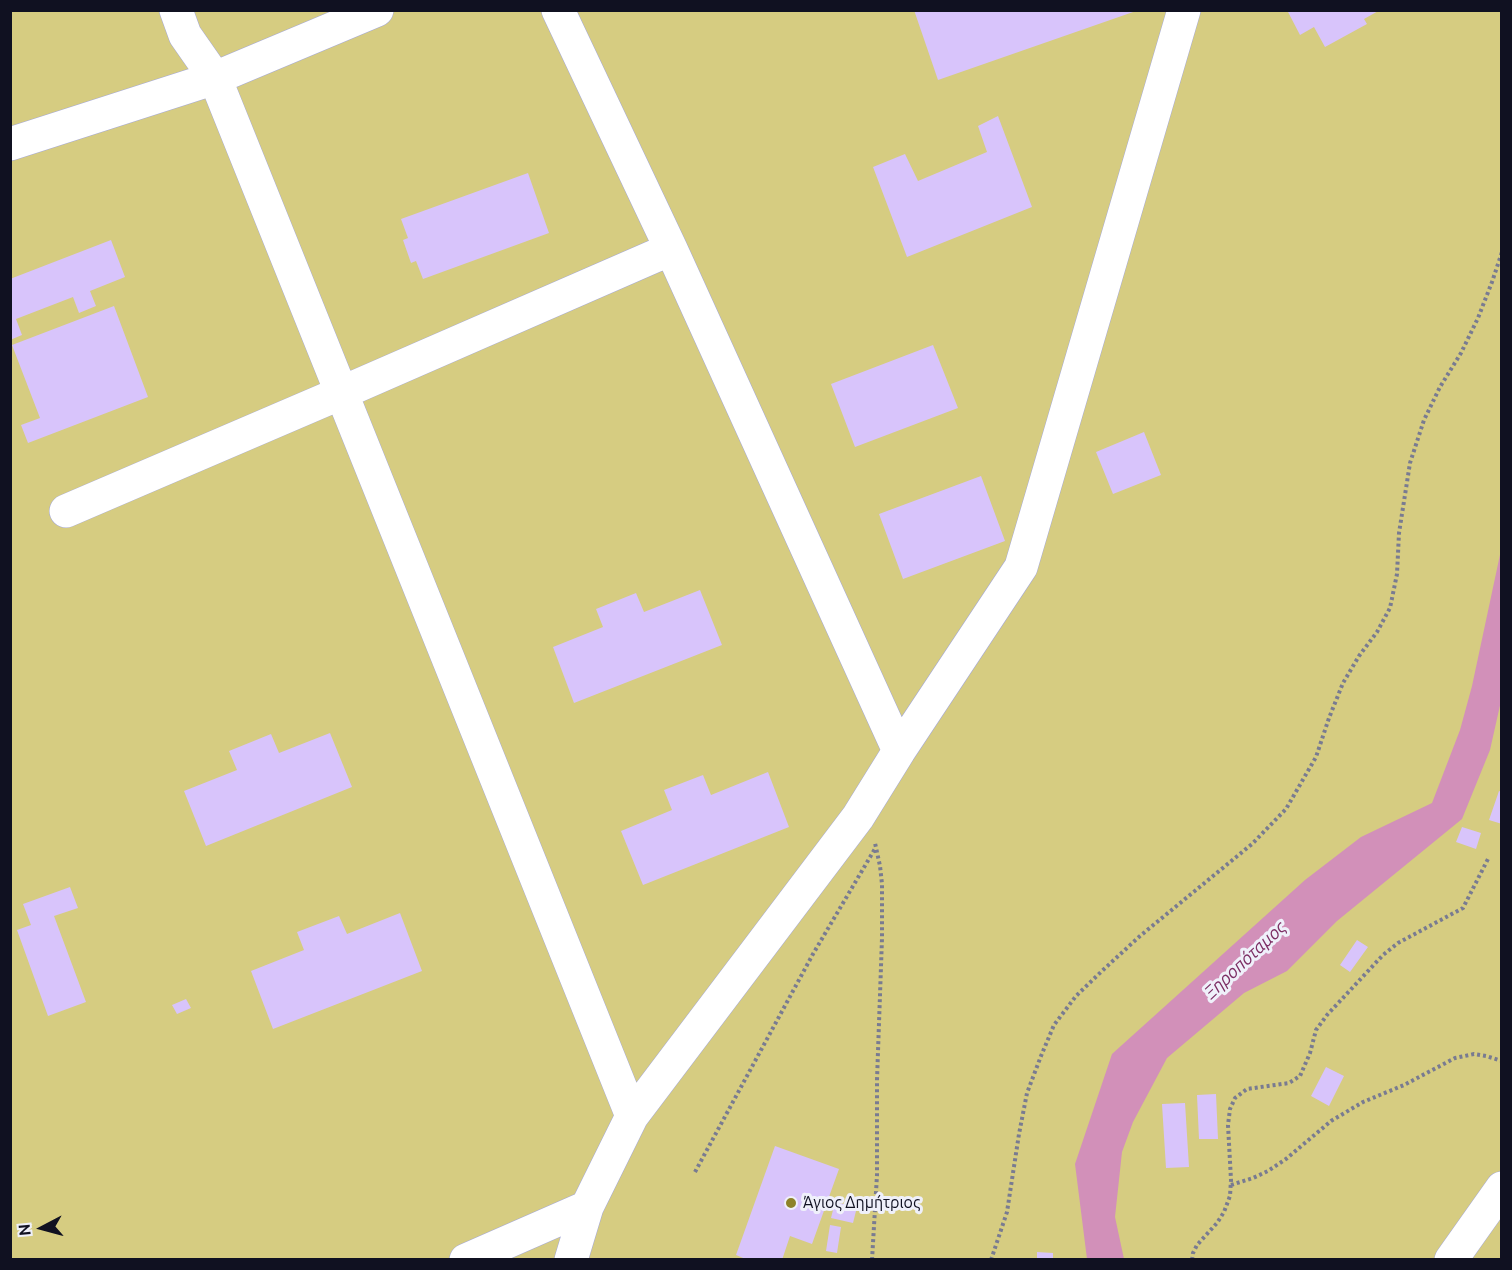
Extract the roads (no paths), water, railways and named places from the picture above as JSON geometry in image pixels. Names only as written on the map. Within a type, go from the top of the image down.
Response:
[{"type":"street","points":[[176,10],[185,35],[215,78],[632,1116]]},
{"type":"street","points":[[10,144],[215,78],[377,10]]},
{"type":"street","points":[[558,10],[671,249],[899,751]]},
{"type":"street","points":[[571,1260],[587,1207],[632,1116],[858,817],[1021,567],[1184,10]]},
{"type":"street","points":[[66,511],[671,249]]},
{"type":"street","points":[[1451,1260],[1502,1188]]},
{"type":"street","points":[[466,1260],[587,1207]]},
{"type":"water","name":"Ξηροπόταμος","points":[[1501,550],[1501,701],[1490,750],[1462,819],[1337,921],[1287,971],[1244,993],[1167,1058],[1133,1122],[1122,1152],[1115,1217],[1124,1259],[1087,1259],[1075,1164],[1112,1054],[1305,880],[1361,837],[1432,803],[1460,730],[1472,686]]},
{"type":"place","name":"Άγιος Δημήτριος","points":[[791,1203]]}]
